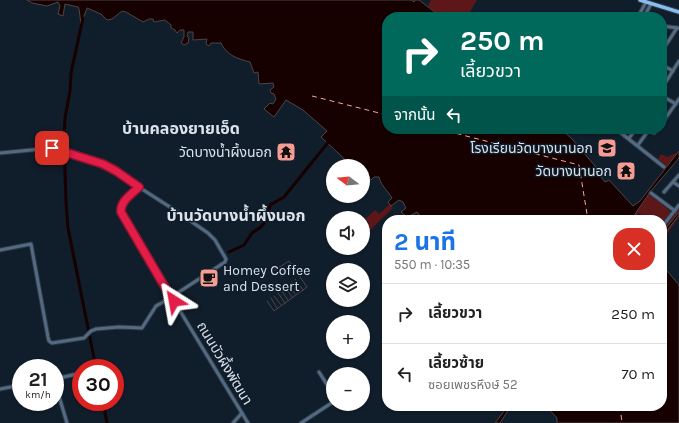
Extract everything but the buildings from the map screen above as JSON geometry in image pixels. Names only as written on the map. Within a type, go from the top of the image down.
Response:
[{"type":"main road","points":[[640,0],[652,2],[679,12]]},
{"type":"street","points":[[641,12],[647,1]]},
{"type":"street","points":[[647,12],[652,2]]},
{"type":"street","points":[[667,27],[678,28],[667,44]]},
{"type":"street","points":[[667,80],[679,61]]},
{"type":"street","points":[[667,68],[672,71]]},
{"type":"street","points":[[667,99],[676,104]]},
{"type":"street","points":[[667,116],[679,100]]},
{"type":"street","points":[[623,134],[664,167]]},
{"type":"street","points":[[629,138],[632,134]]},
{"type":"street","points":[[638,145],[646,134]]},
{"type":"street","points":[[0,153],[52,148],[71,153],[108,167],[208,233],[215,240],[226,259],[225,262],[175,296],[156,306],[142,328],[119,327],[91,331],[84,338],[52,343],[49,341],[32,244],[0,250]]},
{"type":"street","points":[[664,192],[679,175]]},
{"type":"street","points":[[673,182],[679,186]]},
{"type":"street","name":"ถนนบัวผึ้งพัฒนา","points":[[139,187],[125,200],[122,205],[121,212],[169,294],[175,296],[174,301],[248,423]]},
{"type":"street","points":[[651,193],[675,210]]},
{"type":"street","points":[[667,220],[679,206]]},
{"type":"street","points":[[319,372],[326,383]]},
{"type":"street","points":[[0,389],[12,387]]},
{"type":"street","points":[[300,423],[326,406]]},
{"type":"street","points":[[63,411],[67,423]]},
{"type":"street","points":[[233,423],[242,413]]},
{"type":"shaded area","points":[[27,0],[411,0],[414,2],[415,0],[419,0],[435,12],[382,12],[382,134],[566,134],[601,173],[599,175],[605,182],[609,180],[633,206],[640,201],[679,151],[679,158],[650,192],[634,215],[419,215],[417,212],[411,215],[405,215],[401,212],[406,208],[403,202],[399,200],[391,206],[388,202],[392,198],[383,186],[379,177],[374,177],[370,179],[370,159],[345,159],[321,137],[327,131],[303,110],[286,100],[274,117],[264,109],[270,103],[273,104],[276,99],[270,90],[274,87],[273,83],[259,84],[258,72],[254,73],[250,62],[237,58],[229,53],[221,43],[211,43],[209,46],[206,44],[207,39],[193,40],[193,32],[188,32],[188,43],[184,45],[181,43],[184,37],[184,30],[180,30],[177,33],[165,20],[154,22],[153,19],[149,19],[143,22],[122,11],[112,19],[107,20],[101,14],[87,8],[81,24],[78,7],[65,4],[63,16],[58,14],[60,6],[58,2],[47,6],[32,3]]},
{"type":"shaded area","points":[[431,0],[477,0],[470,12],[435,12],[428,6]]},
{"type":"shaded area","points":[[678,152],[666,167],[658,159],[661,154],[667,157]]},
{"type":"shaded area","points":[[649,193],[672,213],[667,219],[667,215],[642,215],[638,213],[634,215]]},
{"type":"shaded area","points":[[390,204],[393,208],[386,215],[382,215],[382,219],[370,230],[370,214],[375,210],[379,214]]},
{"type":"shaded area","points":[[679,209],[679,217],[667,234],[667,225]]},
{"type":"shaded area","points":[[679,212],[679,215],[667,231],[667,227]]},
{"type":"shaded area","points":[[667,271],[679,285],[679,423],[557,423],[557,418],[551,411],[667,411]]},
{"type":"shaded area","points":[[504,411],[508,411],[500,423],[495,423]]},
{"type":"waterway","points":[[83,18],[71,73],[70,91],[65,118],[64,140],[66,202],[68,228],[94,359]]},
{"type":"waterway","points":[[229,252],[244,245],[252,233],[261,227],[267,219],[270,205],[284,197],[330,140]]},
{"type":"waterway","points":[[267,301],[274,311],[307,287],[289,261],[275,270]]},
{"type":"waterway","points":[[278,274],[292,264]]},
{"type":"waterway","points":[[281,277],[294,268]]},
{"type":"waterway","points":[[295,279],[303,290]]},
{"type":"waterway","points":[[292,282],[300,292]]},
{"type":"waterway","points":[[288,285],[295,294]]},
{"type":"waterway","points":[[285,287],[292,297]]},
{"type":"waterway","points":[[281,290],[288,300]]},
{"type":"waterway","points":[[278,293],[285,303]]},
{"type":"waterway","points":[[274,296],[281,305]]},
{"type":"waterway","points":[[271,298],[277,308]]},
{"type":"waterway","points":[[105,411],[107,423]]},
{"type":"ferry route","points":[[312,96],[382,114]]},
{"type":"ferry route","points":[[458,134],[579,165],[587,215]]},
{"type":"ferry route","points":[[621,411],[622,423]]},
{"type":"place","name":"โรงเรียนวัดบางนานอก","points":[[607,148]]},
{"type":"place","name":"วัดบางน้ำผึ้งนอก","points":[[286,152]]},
{"type":"place","name":"วัดบางนานอก","points":[[626,171]]},
{"type":"place","name":"Homey Coffee and Dessert","points":[[209,278]]},
{"type":"district","name":"บ้านคลองยายเอ็ด","points":[[181,128]]},
{"type":"district","name":"บ้านวัดบางน้ำผึ้งนอก","points":[[236,215]]},
{"type":"route","points":[[52,148],[103,164],[139,187],[125,200],[120,209],[126,222],[169,294],[175,297],[174,301]]}]
